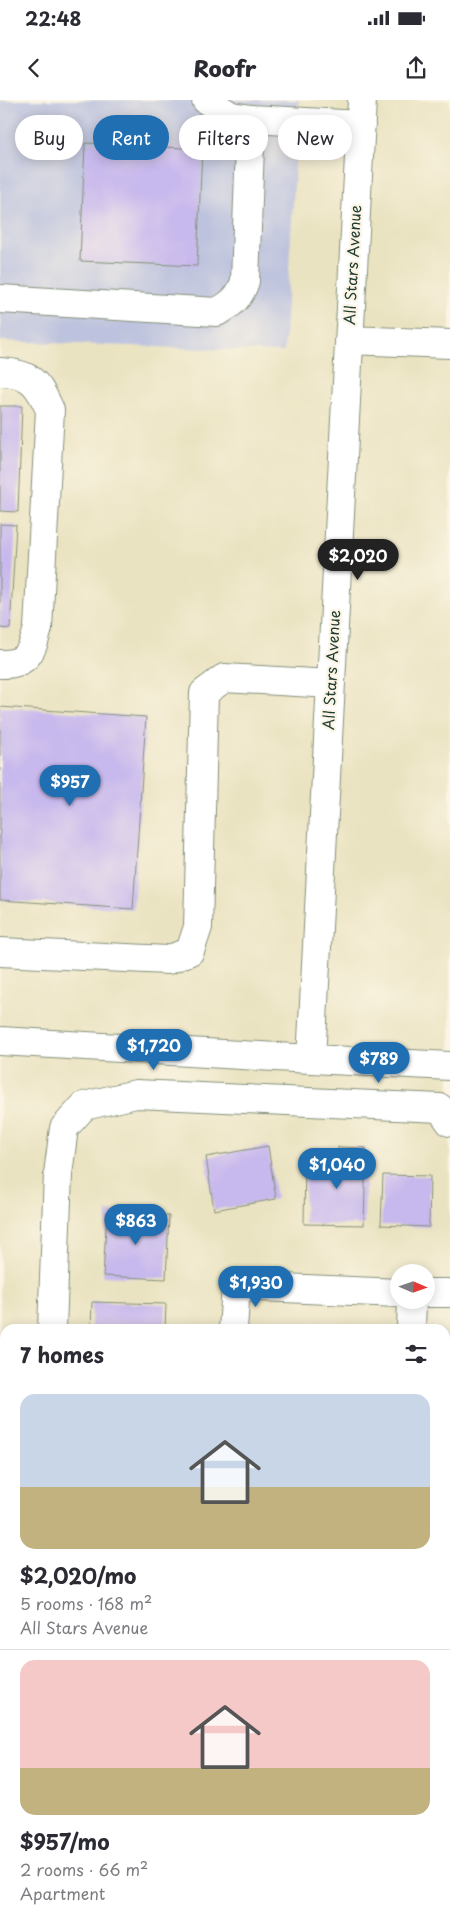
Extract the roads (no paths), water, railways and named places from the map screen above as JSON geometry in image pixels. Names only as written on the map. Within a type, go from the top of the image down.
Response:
[{"type":"street","points":[[206,100],[229,115]]},
{"type":"street","points":[[268,119],[362,113]]},
{"type":"street","name":"All Stars Avenue","points":[[311,1060],[362,113]]},
{"type":"street","points":[[0,299],[217,312],[231,304],[241,292],[245,281],[250,160]]},
{"type":"street","points":[[349,340],[450,344]]},
{"type":"street","points":[[0,372],[16,372],[32,379],[41,390],[50,410],[38,628],[33,647],[26,658],[13,664],[0,664]]},
{"type":"street","points":[[0,952],[168,960],[190,951],[198,928],[204,693],[224,678],[331,684]]},
{"type":"street","points":[[0,1041],[311,1060],[450,1066]]},
{"type":"street","points":[[52,1324],[60,1155],[64,1128],[84,1106],[136,1094],[440,1108],[450,1122]]},
{"type":"street","points":[[233,1324],[236,1286],[390,1293]]},
{"type":"street","points":[[435,1293],[450,1293]]},
{"type":"street","points":[[411,1324],[412,1309]]}]
